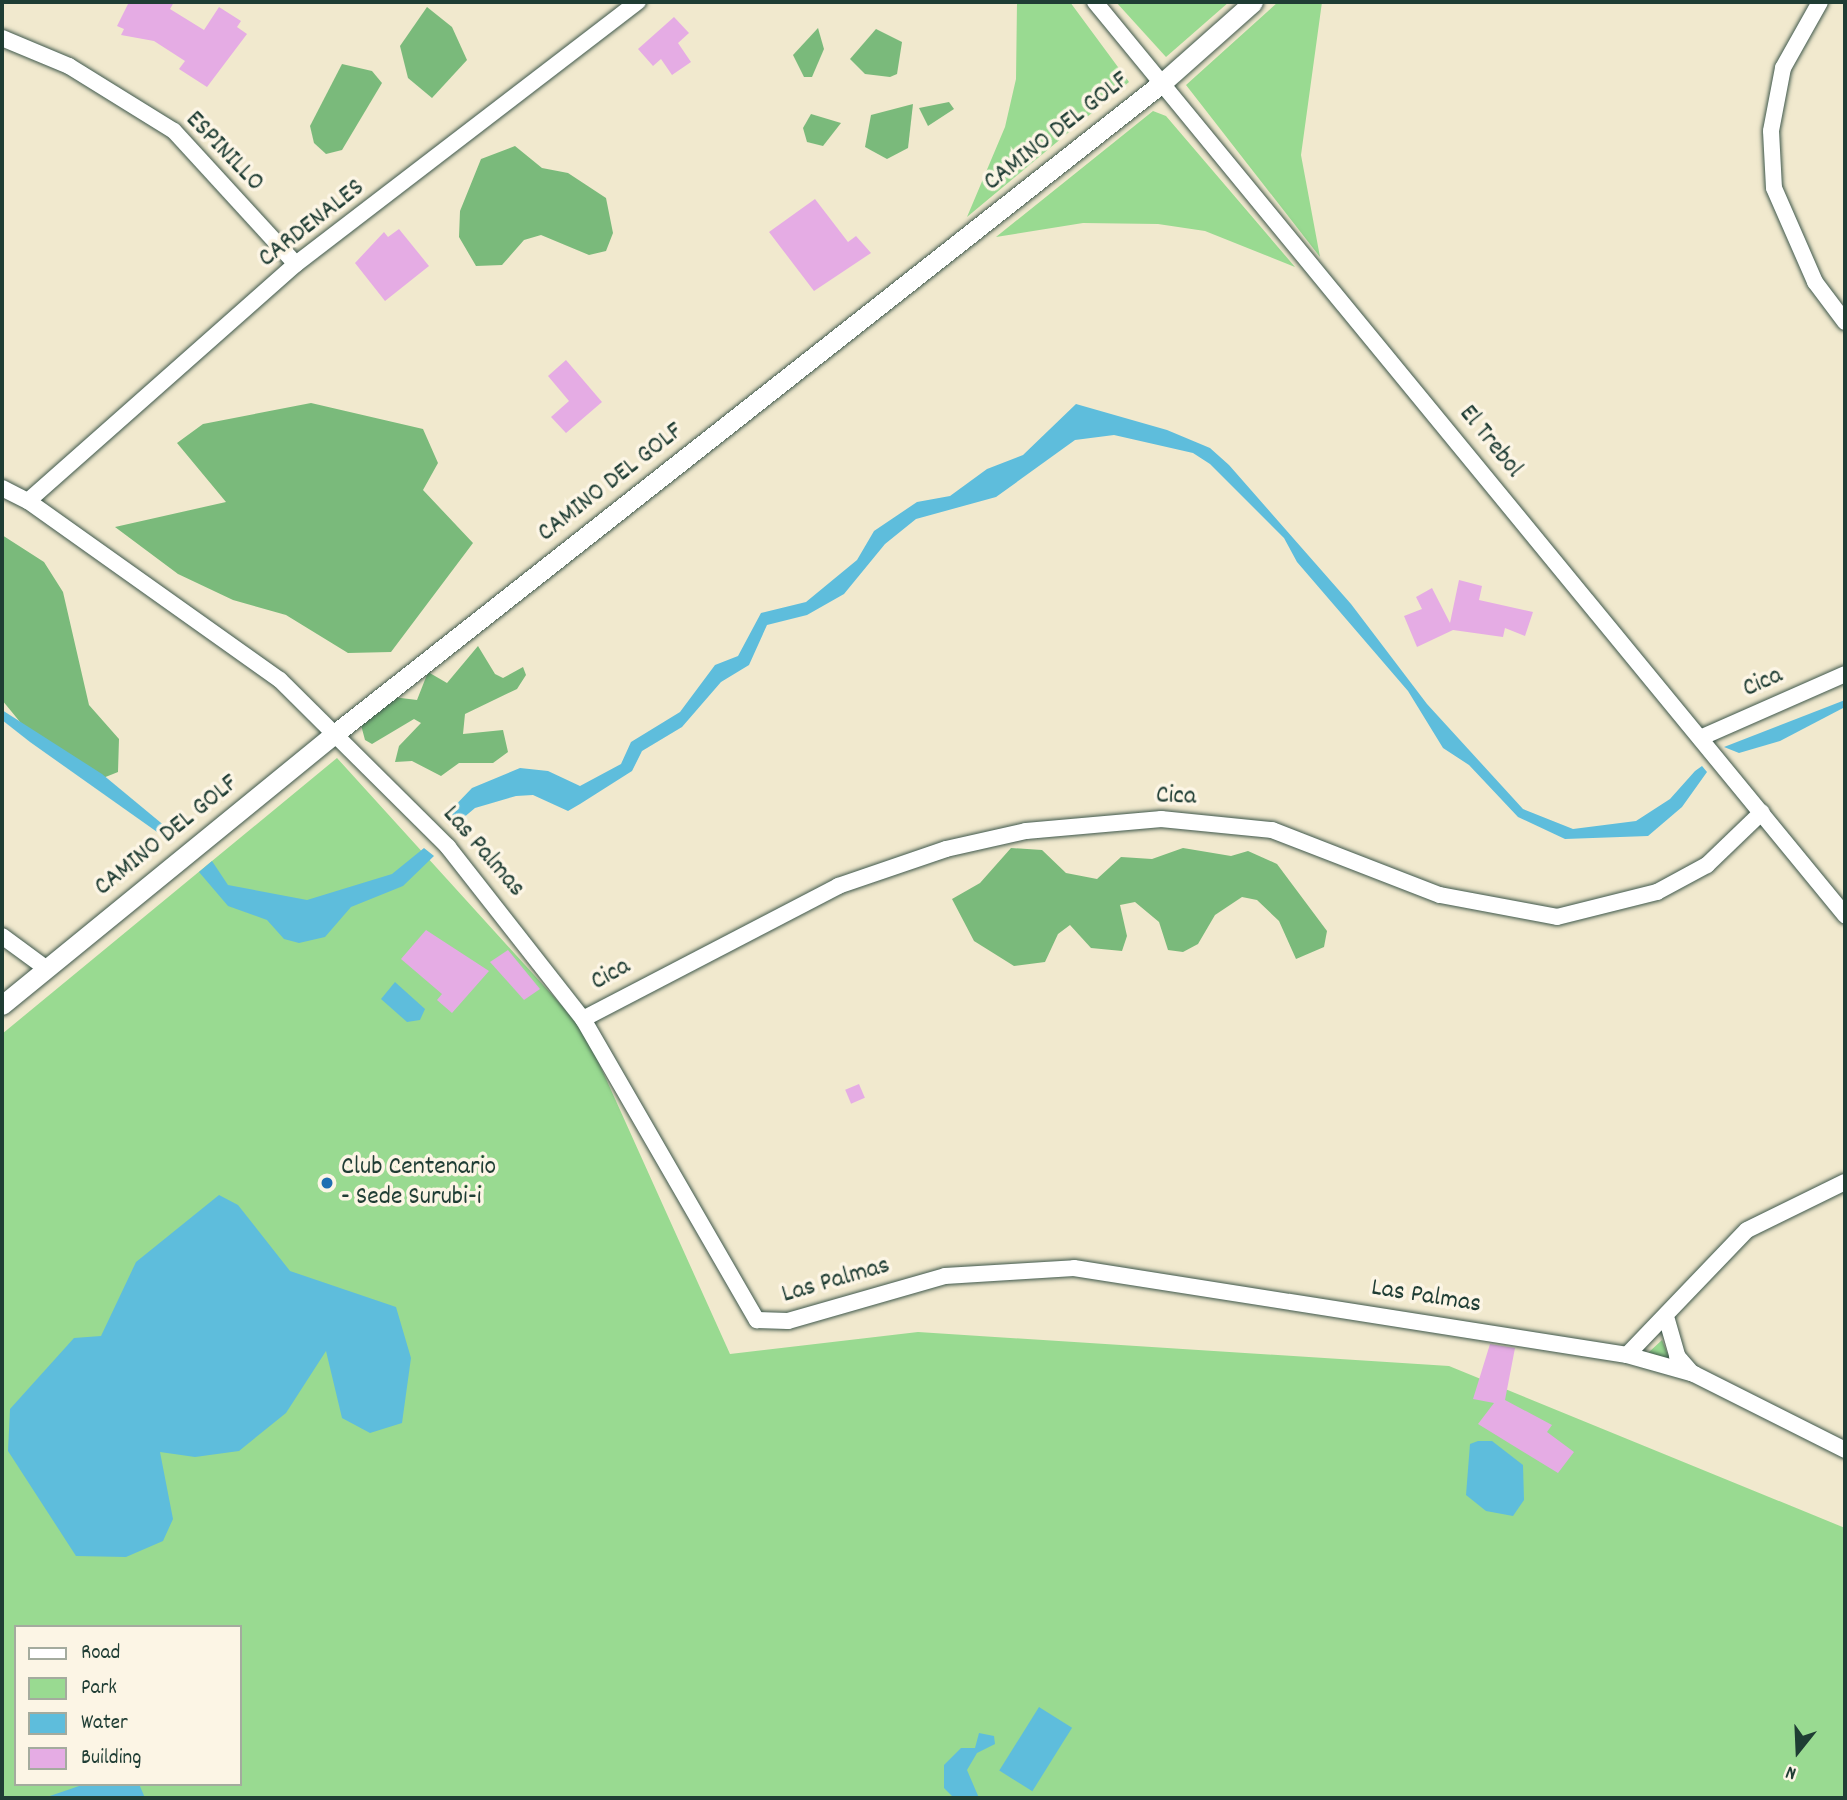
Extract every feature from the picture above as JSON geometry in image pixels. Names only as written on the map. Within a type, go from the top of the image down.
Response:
[{"type":"street","name":"CARDENALES","points":[[28,501],[296,264],[638,2]]},
{"type":"street","name":"El Trebol","points":[[1095,2],[1845,915]]},
{"type":"street","name":"CAMINO DEL GOLF","points":[[2,1005],[337,732],[1163,82],[1253,2]]},
{"type":"street","points":[[1820,2],[1783,68],[1771,131],[1774,188],[1815,282],[1845,322]]},
{"type":"street","name":"ESPINILLO","points":[[2,38],[69,66],[174,131],[296,264]]},
{"type":"street","points":[[2,488],[28,501]]},
{"type":"street","name":"Las Palmas","points":[[28,501],[216,631],[337,732],[448,847],[583,1018],[690,1196],[745,1308],[765,1322],[811,1316],[945,1276],[1074,1268],[1628,1355],[1694,1374],[1845,1450]]},
{"type":"street","name":"Cica","points":[[1700,738],[1845,674]]},
{"type":"street","name":"Cica","points":[[583,1018],[838,886],[946,849],[1026,831],[1161,820],[1272,830],[1440,895],[1557,917],[1657,892],[1706,865],[1762,812]]},
{"type":"street","points":[[2,936],[47,969]]},
{"type":"street","points":[[1628,1355],[1667,1320],[1687,1288],[1748,1230],[1845,1182]]},
{"type":"street","points":[[1667,1320],[1677,1356],[1694,1374]]},
{"type":"green space","points":[[1017,2],[1070,2],[1129,82],[967,217],[1005,127],[1016,79]]},
{"type":"green space","points":[[1116,2],[1229,2],[1166,57]]},
{"type":"green space","points":[[1278,2],[1322,2],[1301,155],[1320,257],[1186,85]]},
{"type":"green space","points":[[427,7],[452,27],[467,60],[432,98],[408,78],[400,46]]},
{"type":"green space","points":[[818,28],[824,49],[812,77],[804,77],[793,55]]},
{"type":"green space","points":[[876,29],[902,42],[897,74],[890,77],[865,74],[850,59]]},
{"type":"green space","points":[[342,64],[372,71],[382,83],[342,150],[326,154],[314,143],[310,126]]},
{"type":"green space","points":[[949,102],[954,109],[928,126],[919,108]]},
{"type":"green space","points":[[913,104],[908,148],[887,159],[865,147],[871,115]]},
{"type":"green space","points":[[1153,111],[1166,116],[1295,267],[1205,231],[1158,224],[1083,223],[996,237]]},
{"type":"green space","points":[[811,114],[841,123],[823,146],[807,142],[803,128]]},
{"type":"green space","points":[[515,146],[542,168],[568,173],[606,198],[613,233],[606,251],[589,255],[541,235],[524,240],[502,265],[476,266],[459,237],[460,211],[481,159]]},
{"type":"green space","points":[[311,403],[423,429],[438,463],[423,490],[473,543],[391,652],[348,653],[286,615],[233,600],[178,574],[115,527],[226,502],[177,443],[203,424]]},
{"type":"green space","points":[[2,535],[44,562],[63,592],[89,705],[119,739],[118,772],[103,778],[43,750],[2,700]]},
{"type":"green space","points":[[478,646],[495,674],[503,678],[523,667],[526,675],[517,689],[465,714],[463,734],[503,730],[508,752],[493,763],[459,763],[441,776],[412,761],[395,762],[399,746],[421,723],[414,719],[372,744],[365,740],[361,725],[385,696],[417,700],[428,672],[447,683]]},
{"type":"green space","name":"Club Centenario - Sede Surubi-i","points":[[337,758],[584,1030],[730,1354],[918,1332],[1449,1366],[1845,1528],[1845,1798],[2,1798],[2,1034]]},
{"type":"green space","points":[[1011,848],[1042,850],[1066,873],[1097,879],[1121,857],[1152,859],[1183,848],[1231,856],[1248,851],[1277,864],[1327,931],[1324,947],[1296,959],[1279,921],[1257,900],[1242,897],[1215,915],[1198,944],[1183,952],[1168,950],[1159,922],[1135,902],[1120,905],[1127,936],[1122,951],[1091,948],[1070,925],[1058,934],[1045,962],[1014,966],[974,941],[952,899],[980,883]]},
{"type":"green space","points":[[1662,1340],[1668,1355],[1673,1360],[1648,1353]]},
{"type":"water","points":[[1076,404],[1167,430],[1210,448],[1229,465],[1351,604],[1427,704],[1523,809],[1573,829],[1636,821],[1670,799],[1702,766],[1707,772],[1682,807],[1648,836],[1565,839],[1518,817],[1469,765],[1443,748],[1408,691],[1297,562],[1284,538],[1210,464],[1193,453],[1114,435],[1075,440],[996,497],[916,519],[885,544],[844,594],[807,615],[767,625],[749,665],[721,682],[682,727],[642,751],[632,771],[568,811],[533,795],[516,796],[475,808],[456,824],[446,815],[472,788],[520,768],[548,771],[580,786],[621,764],[631,742],[680,712],[715,665],[738,656],[761,613],[806,602],[857,560],[874,531],[917,502],[950,496],[987,469],[1023,455]]},
{"type":"water","points":[[1845,700],[1845,707],[1780,741],[1739,753],[1724,747]]},
{"type":"water","points":[[2,710],[102,774],[172,832],[167,839],[30,742],[2,720]]},
{"type":"water","points":[[424,848],[434,856],[403,886],[351,907],[325,937],[299,943],[284,939],[267,920],[228,906],[199,872],[212,861],[228,885],[307,900],[392,874]]},
{"type":"water","points":[[395,982],[425,1009],[420,1020],[407,1022],[381,999]]},
{"type":"water","points":[[219,1195],[238,1205],[290,1271],[396,1307],[411,1358],[402,1423],[370,1433],[342,1418],[326,1351],[286,1413],[239,1451],[195,1457],[160,1452],[173,1519],[163,1541],[126,1557],[76,1556],[8,1451],[10,1409],[74,1338],[101,1336],[136,1262]]},
{"type":"water","points":[[1492,1441],[1523,1465],[1524,1500],[1513,1516],[1486,1511],[1466,1495],[1470,1444]]},
{"type":"water","points":[[1039,1707],[1072,1728],[1032,1791],[999,1771]]},
{"type":"water","points":[[979,1733],[994,1736],[995,1744],[977,1753],[967,1770],[979,1798],[954,1798],[944,1788],[944,1765],[961,1748],[975,1748]]},
{"type":"water","points":[[79,1786],[140,1786],[145,1798],[44,1798]]},
{"type":"building","points":[[129,2],[174,2],[170,9],[204,30],[219,7],[241,21],[237,27],[247,34],[207,87],[179,69],[185,61],[154,41],[121,35],[124,29],[117,26]]},
{"type":"building","points":[[674,17],[689,33],[678,43],[691,62],[672,75],[661,59],[653,66],[638,49]]},
{"type":"building","points":[[815,199],[848,242],[856,236],[871,253],[814,291],[769,232]]},
{"type":"building","points":[[399,229],[429,266],[385,301],[355,263],[384,232],[388,237]]},
{"type":"building","points":[[566,360],[602,402],[566,433],[551,417],[569,401],[548,376]]},
{"type":"building","points":[[1459,580],[1482,586],[1479,600],[1533,612],[1525,636],[1505,628],[1503,637],[1453,630],[1417,647],[1404,616],[1422,609],[1416,597],[1432,588],[1450,623]]},
{"type":"building","points":[[426,930],[489,971],[452,1013],[437,1000],[442,994],[401,959]]},
{"type":"building","points":[[508,950],[540,989],[524,1000],[490,962]]},
{"type":"building","points":[[859,1084],[865,1098],[851,1104],[845,1090]]},
{"type":"building","points":[[1490,1344],[1515,1348],[1505,1400],[1552,1425],[1547,1432],[1574,1452],[1558,1473],[1478,1424],[1494,1403],[1473,1399]]},
{"type":"place","name":"Club Centenario - Sede Surubi-i","points":[[327,1183]]}]
